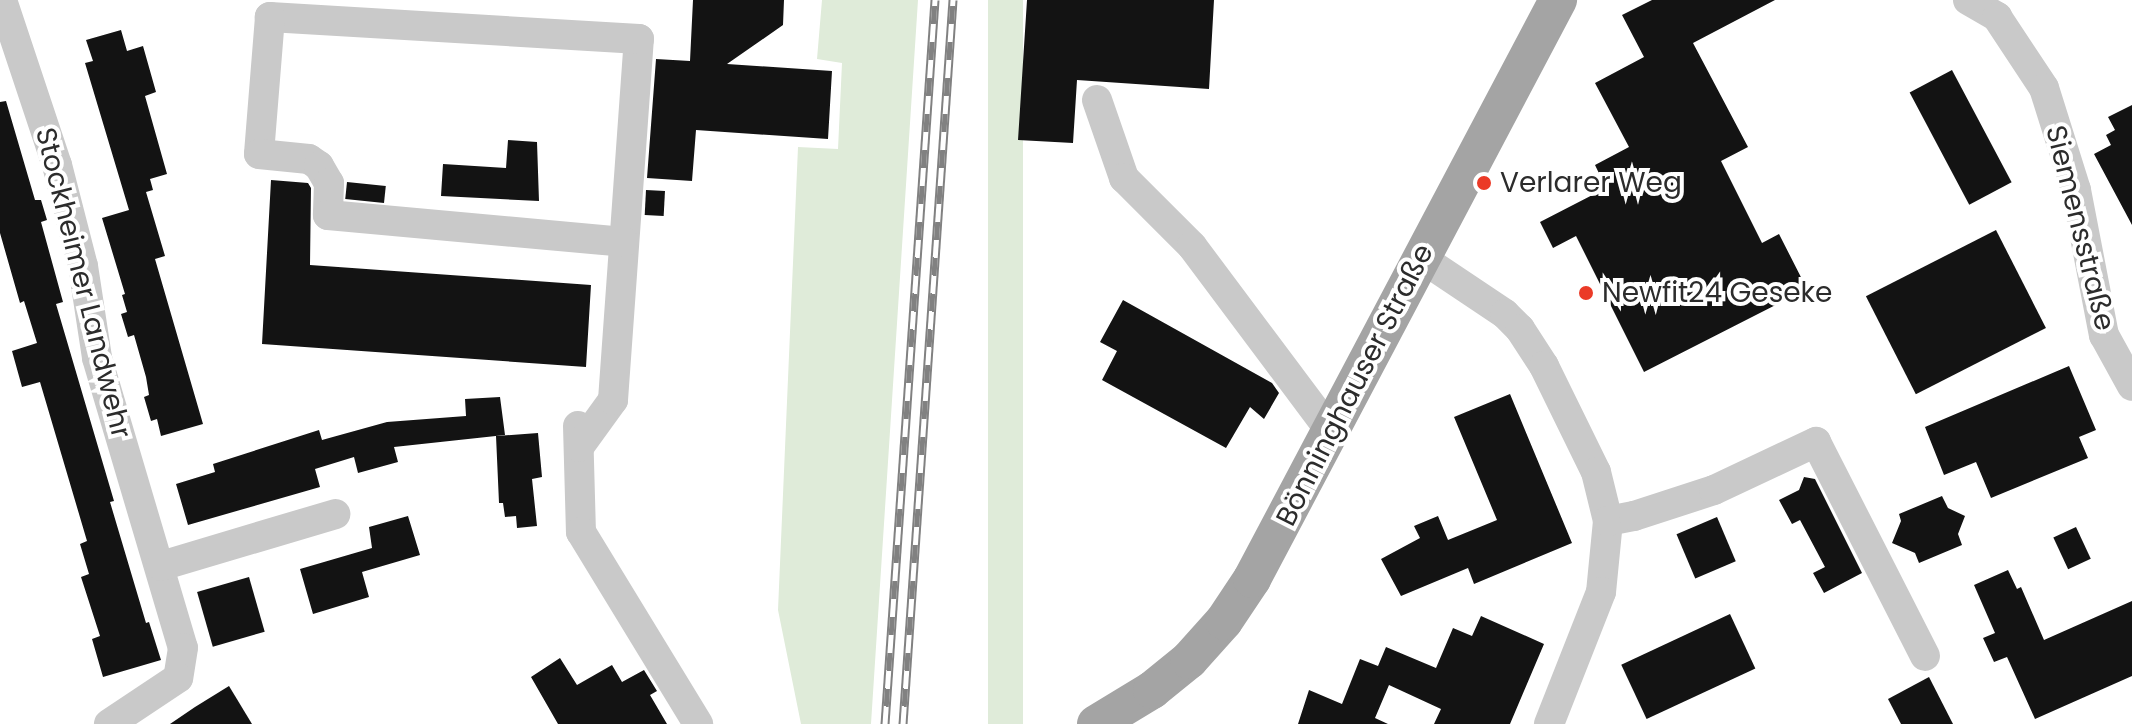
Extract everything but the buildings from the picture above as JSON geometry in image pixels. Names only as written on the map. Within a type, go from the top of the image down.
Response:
[{"type":"main road","name":"Bönninghauser Straße","points":[[1096,724],[1152,690],[1189,660],[1224,621],[1277,537],[1420,257],[1558,0]]},
{"type":"street","name":"Stockheimer Landwehr","points":[[2,0],[57,165],[83,266],[97,358],[183,648],[178,678],[109,724]]},
{"type":"street","name":"Siemensstraße","points":[[1968,0],[1997,17],[2044,88],[2076,190],[2104,335],[2132,386]]},
{"type":"street","points":[[579,447],[613,400],[639,39],[270,17],[259,154],[309,159],[319,166],[329,183],[328,215],[624,242]]},
{"type":"street","points":[[1097,100],[1124,178],[1192,246],[1331,432]]},
{"type":"street","points":[[1420,257],[1505,314],[1527,339],[1585,447],[1608,521],[1601,592],[1549,724]]},
{"type":"street","points":[[577,415],[581,532],[698,724]]},
{"type":"street","points":[[1608,521],[1634,516],[1714,490],[1766,469],[1816,442],[1925,656]]},
{"type":"street","points":[[161,566],[335,514]]},
{"type":"green space","points":[[822,0],[918,0],[871,724],[801,724],[778,610],[798,147],[838,149],[842,63],[817,59]]},
{"type":"green space","points":[[988,0],[1023,0],[1023,724],[988,724]]},
{"type":"railway","points":[[885,724],[935,0]]},
{"type":"railway","points":[[903,724],[953,0]]},
{"type":"place","name":"Verlarer Weg","points":[[1484,183]]},
{"type":"place","name":"Newfit24 Geseke","points":[[1586,293]]}]
